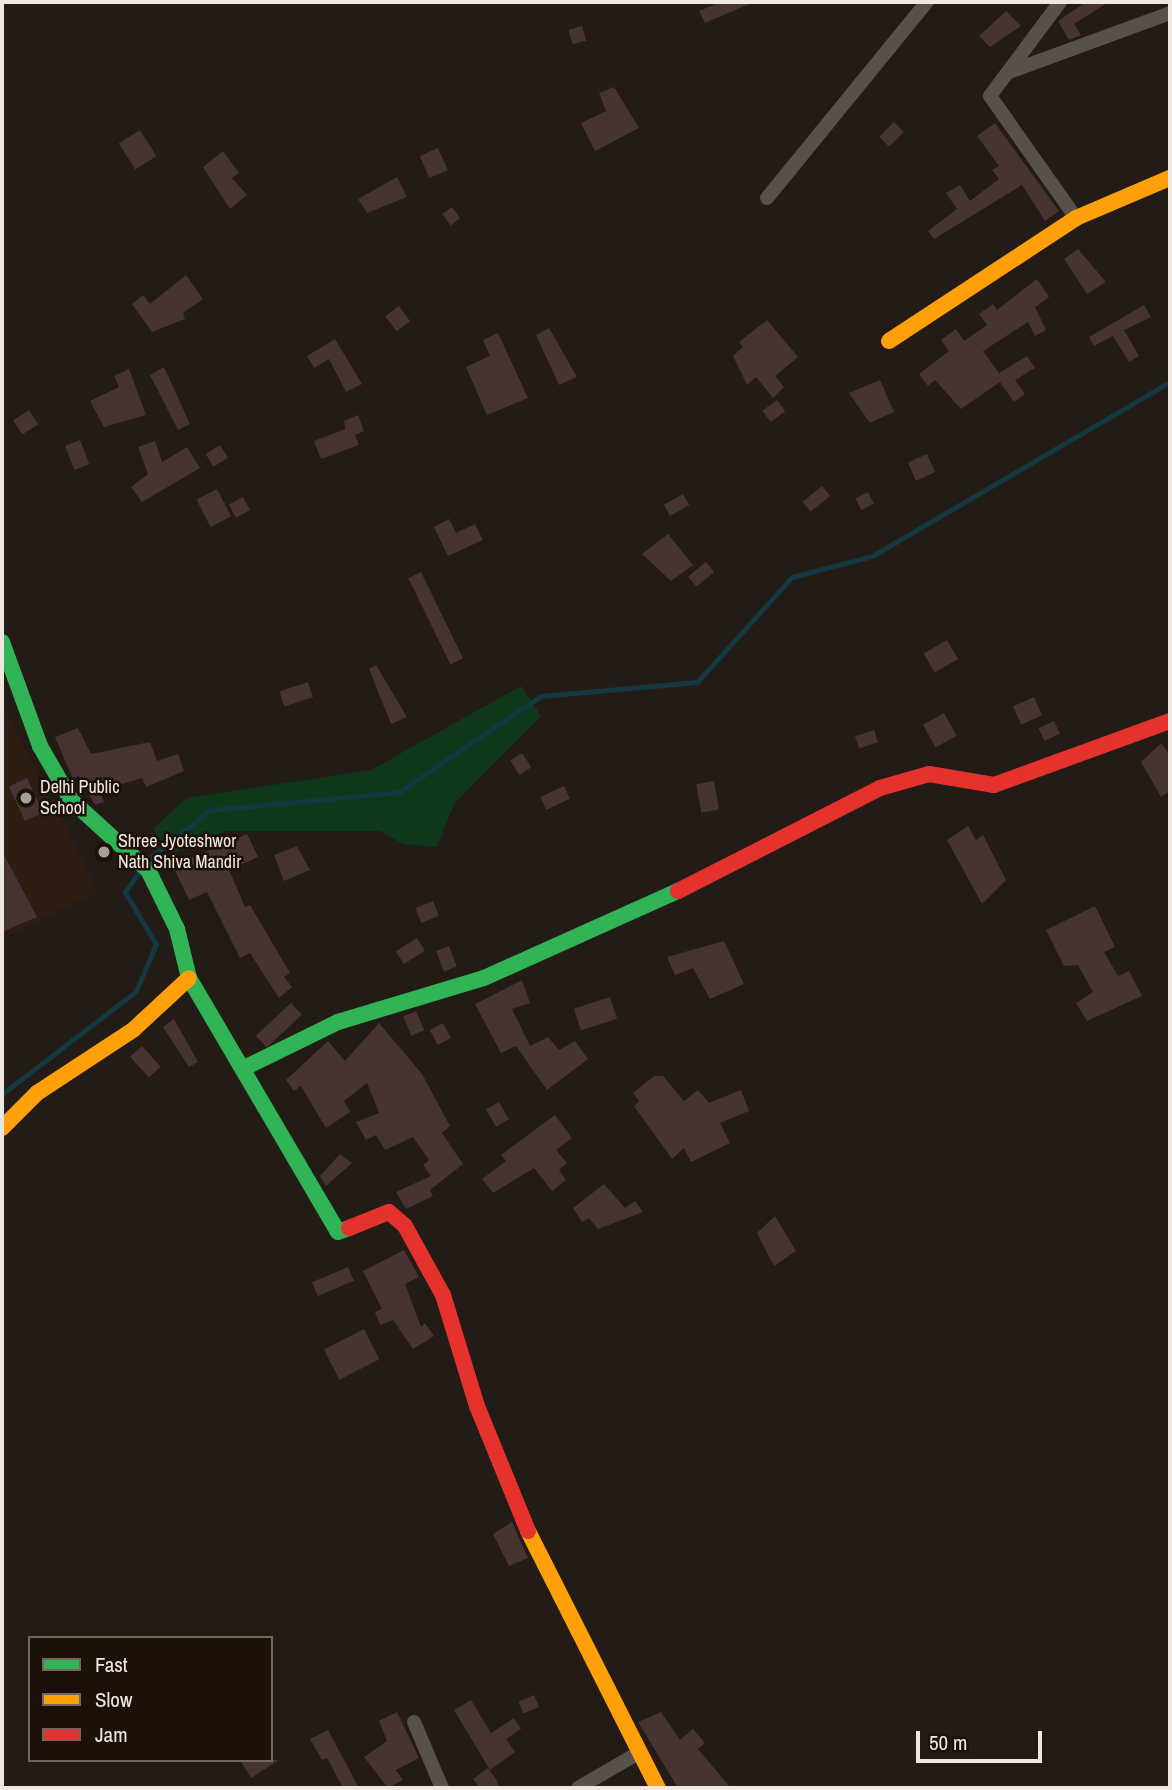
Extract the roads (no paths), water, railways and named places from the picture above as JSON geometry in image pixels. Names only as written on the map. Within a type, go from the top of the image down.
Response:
[{"type":"street","points":[[767,198],[927,2]]},
{"type":"street","points":[[1060,2],[990,96],[1076,219]]},
{"type":"street","points":[[1009,72],[1170,13]]},
{"type":"street","points":[[889,341],[1076,219],[1170,178]]},
{"type":"street","points":[[2,642],[40,746],[71,800],[135,855],[148,870],[173,920],[189,978],[338,1232],[388,1212],[405,1226],[443,1295],[477,1406],[531,1537],[658,1788]]},
{"type":"street","points":[[244,1068],[338,1022],[484,978],[612,925],[880,788],[929,774],[994,785],[1170,721]]},
{"type":"street","points":[[2,1128],[37,1093],[133,1030],[189,978]]},
{"type":"street","points":[[414,1722],[442,1788]]},
{"type":"street","points":[[578,1788],[640,1752]]},
{"type":"waterway","points":[[2,1094],[136,991],[156,944],[125,892],[148,859],[210,810],[399,792],[541,696],[697,682],[792,577],[872,556],[1170,382]]},
{"type":"place","name":"Delhi Public School","points":[[26,798]]},
{"type":"place","name":"Shree Jyoteshwor Nath Shiva Mandir","points":[[104,852]]}]
